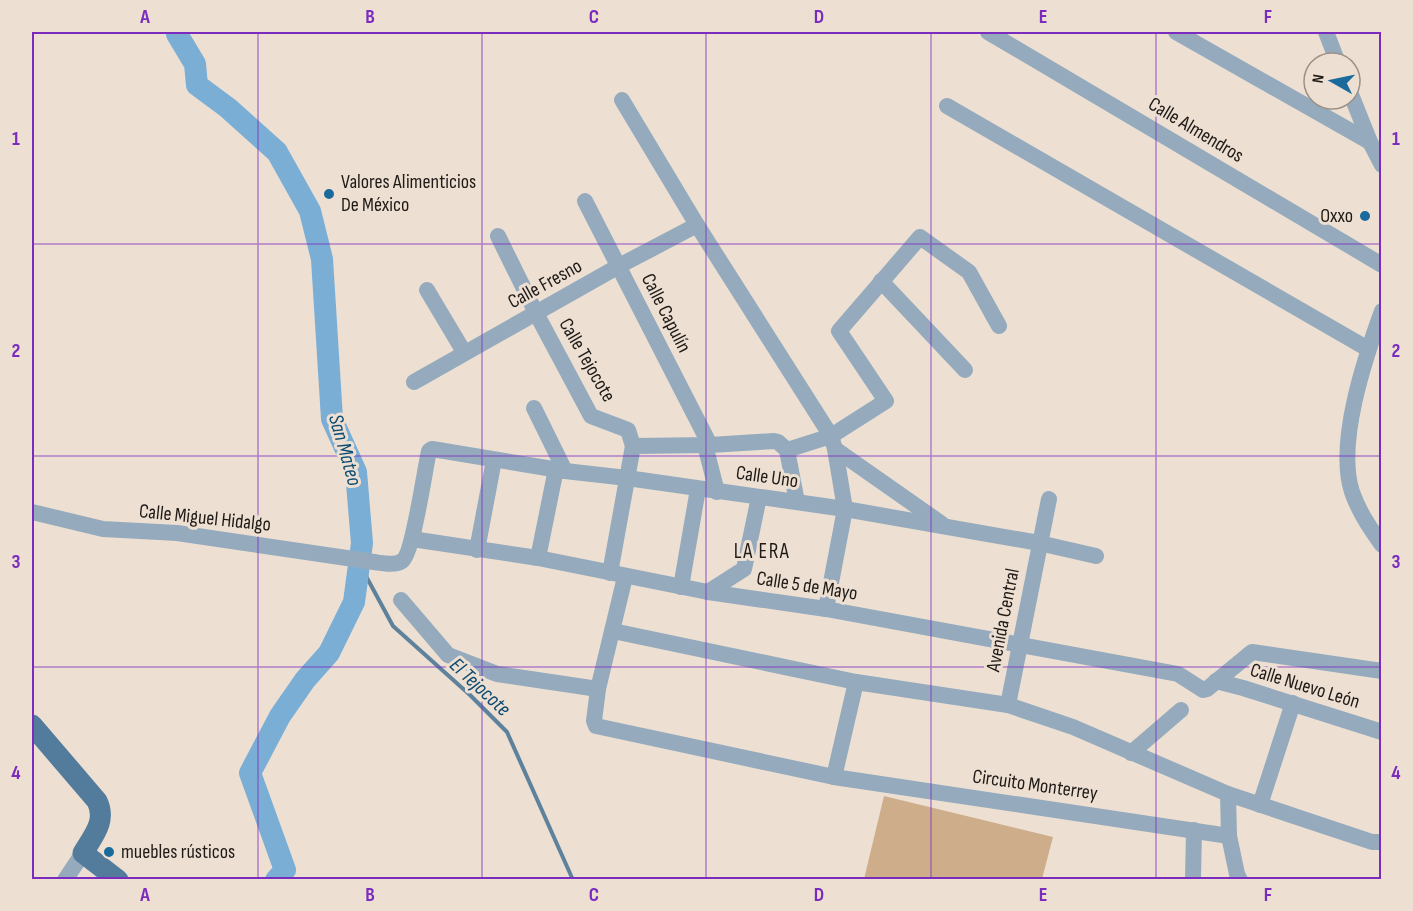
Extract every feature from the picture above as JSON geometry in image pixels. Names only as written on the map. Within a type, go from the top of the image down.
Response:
[{"type":"main road","points":[[32,725],[98,801],[100,822],[83,853],[118,879]]},
{"type":"street","name":"Calle Almendros","points":[[988,32],[1378,258]]},
{"type":"street","points":[[1176,32],[1370,142]]},
{"type":"street","points":[[1326,32],[1333,51]]},
{"type":"street","points":[[622,100],[697,225],[833,442],[947,527]]},
{"type":"street","points":[[947,106],[1368,349]]},
{"type":"street","points":[[1358,111],[1382,165]]},
{"type":"street","name":"Calle Capulín","points":[[585,201],[707,445],[717,492]]},
{"type":"street","name":"Calle Fresno","points":[[414,382],[619,266],[697,225]]},
{"type":"street","points":[[498,236],[536,313]]},
{"type":"street","points":[[787,450],[833,442],[886,401],[839,331],[920,237],[969,272],[999,326]]},
{"type":"street","points":[[881,280],[965,370]]},
{"type":"street","points":[[427,290],[464,352]]},
{"type":"street","points":[[1382,311],[1368,349],[1349,436],[1348,466],[1352,491],[1364,519],[1382,545]]},
{"type":"street","name":"Calle Tejocote","points":[[536,313],[591,416],[626,427],[633,446]]},
{"type":"street","points":[[534,408],[560,470],[538,558]]},
{"type":"street","points":[[627,478],[633,446],[774,441],[787,450],[796,502]]},
{"type":"street","points":[[826,609],[845,509],[833,442]]},
{"type":"street","name":"Calle Uno","points":[[412,539],[429,451],[432,449],[560,470],[845,509],[1039,543],[1096,556]]},
{"type":"street","points":[[477,550],[494,460]]},
{"type":"street","name":"Circuito Monterrey","points":[[627,478],[613,631],[598,689],[594,720],[596,726],[834,777],[1229,836]]},
{"type":"street","points":[[681,587],[698,489]]},
{"type":"street","points":[[708,592],[744,569],[759,497]]},
{"type":"street","name":"Avenida Central","points":[[1008,705],[1018,645],[1049,499]]},
{"type":"street","name":"Calle Miguel Hidalgo","points":[[32,512],[103,529],[177,532],[374,562],[401,562],[406,557],[412,539]]},
{"type":"street","name":"Calle 5 de Mayo","points":[[412,539],[538,558],[708,592],[826,609],[1178,674],[1196,686],[1211,685]]},
{"type":"street","points":[[401,600],[448,655],[497,674],[598,689]]},
{"type":"street","points":[[613,631],[856,682],[1008,705],[1073,727],[1228,794],[1371,842],[1382,842]]},
{"type":"street","points":[[1211,685],[1252,652],[1382,671]]},
{"type":"street","points":[[834,777],[856,682]]},
{"type":"street","name":"Calle Nuevo León","points":[[1211,685],[1293,703],[1382,732]]},
{"type":"street","points":[[1260,804],[1293,703]]},
{"type":"street","points":[[1131,753],[1181,710]]},
{"type":"street","points":[[1228,794],[1229,836],[1240,879]]},
{"type":"street","points":[[1193,879],[1194,830]]},
{"type":"street","points":[[65,879],[83,853]]},
{"type":"shaded area","points":[[884,796],[1053,837],[1042,879],[864,879]]},
{"type":"waterway","name":"San Mateo","points":[[177,32],[195,64],[197,85],[228,108],[277,152],[310,211],[322,259],[332,419],[356,472],[362,543],[354,602],[329,653],[305,680],[280,716],[250,773],[285,870],[276,880]]},
{"type":"waterway","name":"El Tejocote","points":[[360,565],[393,626],[470,695],[507,732],[573,880]]},
{"type":"place","name":"Valores Alimenticios De México","points":[[329,194]]},
{"type":"place","name":"Oxxo","points":[[1365,216]]},
{"type":"place","name":"muebles rústicos","points":[[109,852]]},
{"type":"district","name":"LA ERA","points":[[762,551]]}]
